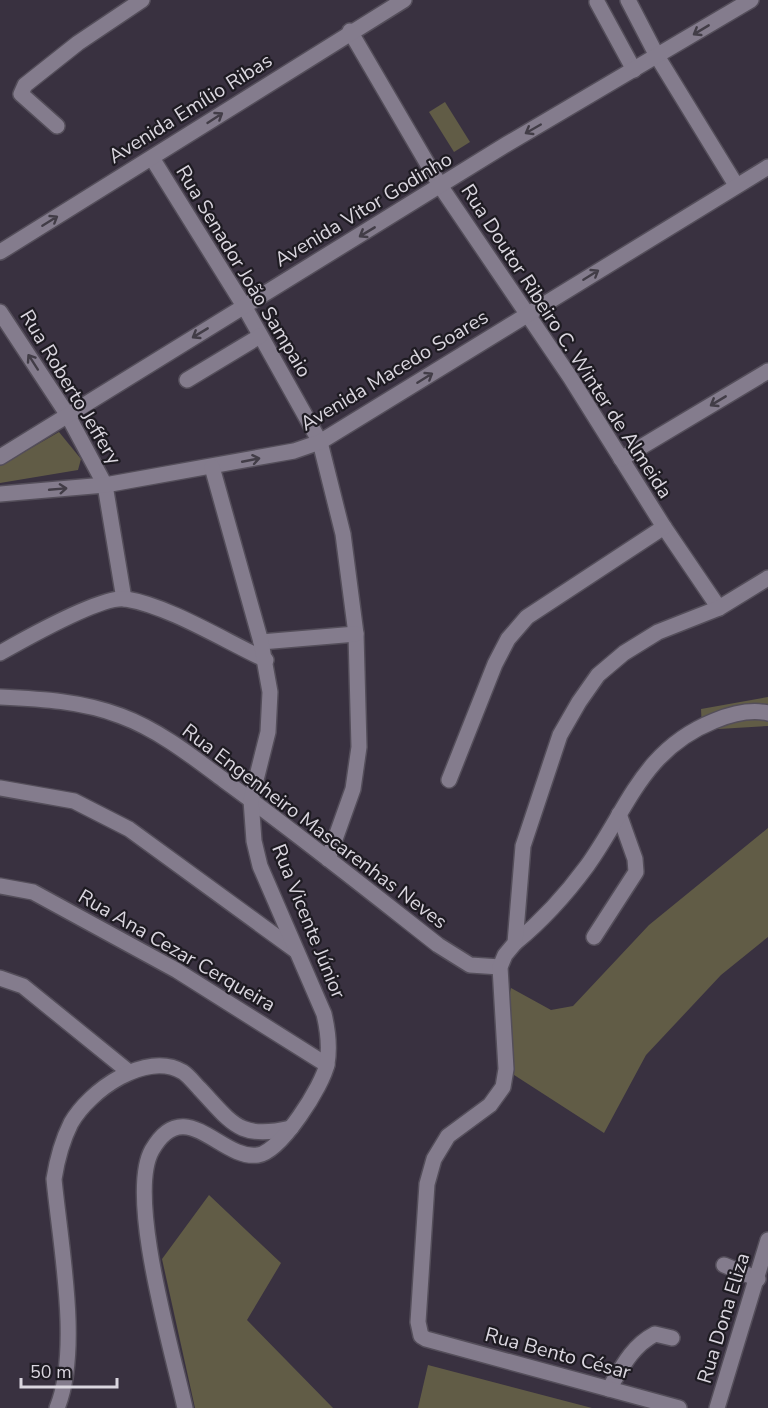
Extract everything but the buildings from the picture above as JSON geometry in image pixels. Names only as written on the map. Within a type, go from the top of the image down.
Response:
[{"type":"street","points":[[57,126],[21,94],[25,85],[78,43],[142,0]]},
{"type":"street","name":"Avenida Emílio Ribas","points":[[0,252],[350,31],[404,0]]},
{"type":"street","points":[[628,0],[657,56],[736,185]]},
{"type":"street","name":"Avenida Vitor Godinho","points":[[0,457],[244,306],[751,0]]},
{"type":"street","points":[[597,2],[634,70]]},
{"type":"street","name":"Rua Doutor Ribeiro C. Winter de Almeida","points":[[350,31],[441,187],[570,377],[719,608]]},
{"type":"street","name":"Rua Senador João Sampaio","points":[[152,158],[244,306],[320,442],[343,534],[356,634],[359,726],[355,778],[328,860]]},
{"type":"street","name":"Avenida Macedo Soares","points":[[0,494],[105,485],[294,451],[320,442],[768,167]]},
{"type":"street","name":"Rua Roberto Jeffery","points":[[0,312],[67,414],[105,485],[124,598]]},
{"type":"street","points":[[187,380],[260,336]]},
{"type":"street","points":[[621,459],[768,371]]},
{"type":"street","name":"Rua Vicente Júnior","points":[[185,1408],[153,1264],[142,1200],[143,1173],[152,1150],[165,1134],[179,1128],[195,1128],[211,1135],[228,1149],[246,1156],[260,1155],[272,1149],[291,1128],[305,1107],[327,1065],[329,1035],[324,1014],[260,866],[254,841],[251,800],[268,732],[270,692],[266,660],[212,467]]},
{"type":"street","points":[[448,780],[495,664],[514,632],[527,617],[548,601],[664,526]]},
{"type":"street","points":[[514,943],[523,846],[560,735],[579,702],[598,675],[624,653],[658,632],[719,608],[768,578]]},
{"type":"street","points":[[0,654],[26,638],[95,606],[124,598],[170,614],[266,660]]},
{"type":"street","points":[[261,642],[356,634]]},
{"type":"street","name":"Rua Engenheiro Mascarenhas Neves","points":[[0,698],[42,699],[91,706],[124,717],[175,744],[454,956],[470,965],[500,967]]},
{"type":"street","points":[[500,967],[504,955],[514,943],[558,905],[589,864],[646,771],[666,748],[707,724],[730,715],[760,711],[768,713]]},
{"type":"street","points":[[0,788],[74,801],[129,829],[296,951]]},
{"type":"street","points":[[594,937],[636,872],[635,859],[619,814]]},
{"type":"street","name":"Rua Ana Cezar Cerqueira","points":[[0,886],[33,892],[166,964],[327,1065]]},
{"type":"street","name":"Rua Bento César","points":[[500,967],[506,1069],[502,1087],[490,1105],[448,1136],[434,1159],[427,1184],[418,1322],[421,1336],[609,1389],[650,1404],[679,1408]]},
{"type":"street","points":[[0,978],[23,986],[129,1072]]},
{"type":"street","points":[[60,1401],[69,1356],[54,1179],[58,1156],[72,1122],[97,1092],[129,1072],[148,1067],[167,1067],[183,1072],[233,1124],[249,1132],[270,1133],[291,1128]]},
{"type":"street","name":"Rua Dona Eliza","points":[[717,1408],[758,1280],[768,1240]]},
{"type":"street","points":[[724,1265],[758,1280]]},
{"type":"street","points":[[609,1389],[629,1355],[641,1341],[655,1334],[672,1338]]},
{"type":"shaded area","points":[[445,102],[470,142],[454,152],[429,112]]},
{"type":"shaded area","points":[[59,432],[81,459],[78,470],[0,483],[0,466]]},
{"type":"shaded area","points":[[768,697],[768,726],[702,730],[701,709]]},
{"type":"shaded area","points":[[768,828],[768,937],[721,975],[646,1055],[604,1133],[511,1073],[506,1010],[511,988],[551,1010],[573,1006],[649,925]]},
{"type":"shaded area","points":[[209,1195],[281,1263],[247,1320],[333,1408],[195,1408],[162,1259]]},
{"type":"shaded area","points":[[428,1365],[592,1408],[418,1408]]}]
